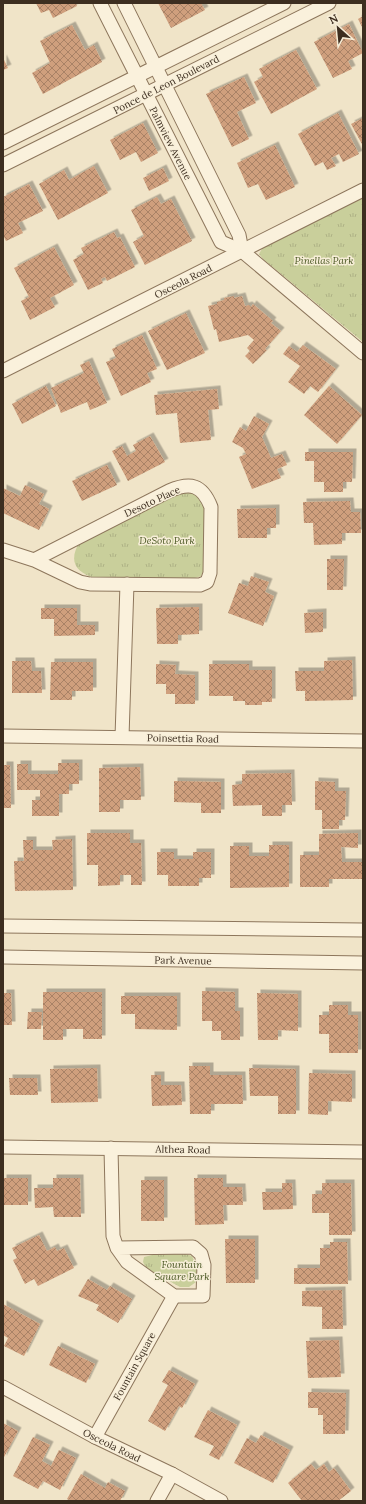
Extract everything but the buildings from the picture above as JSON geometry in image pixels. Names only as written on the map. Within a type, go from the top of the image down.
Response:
[{"type":"street","name":"Palmview Avenue","points":[[100,3],[221,242],[242,251],[363,353]]},
{"type":"street","name":"Palmview Avenue","points":[[124,3],[239,235],[242,251]]},
{"type":"street","name":"Ponce de Leon Boulevard","points":[[3,143],[284,3]]},
{"type":"street","name":"Ponce de Leon Boulevard","points":[[3,165],[329,3]]},
{"type":"street","name":"Osceola Road","points":[[3,371],[363,190]]},
{"type":"street","name":"Desoto Place","points":[[180,486],[192,486],[201,490],[208,497],[212,507],[210,573],[207,582],[200,584],[90,584],[80,582],[34,560],[180,486]]},
{"type":"street","points":[[3,550],[34,560]]},
{"type":"street","points":[[122,737],[127,584]]},
{"type":"street","name":"Poinsettia Road","points":[[3,736],[363,741]]},
{"type":"street","points":[[3,926],[363,930]]},
{"type":"street","name":"Park Avenue","points":[[3,957],[363,963]]},
{"type":"street","name":"Althea Road","points":[[3,1147],[363,1152]]},
{"type":"street","points":[[111,1148],[113,1236],[117,1248],[127,1262],[174,1296],[204,1296],[204,1265],[201,1254],[193,1247],[117,1248]]},
{"type":"street","name":"Fountain Square","points":[[95,1437],[174,1296]]},
{"type":"street","name":"Osceola Road","points":[[3,1387],[95,1437],[172,1474],[221,1501]]},
{"type":"street","points":[[157,1501],[172,1474]]},
{"type":"green space","name":"Pinellas Park","points":[[363,196],[363,342],[263,259],[259,254],[263,247]]},
{"type":"green space","name":"DeSoto Park","points":[[182,491],[195,491],[205,501],[204,570],[201,576],[195,578],[95,578],[88,576],[78,569],[74,560],[74,554],[80,541]]},
{"type":"green space","name":"Fountain Square Park","points":[[156,1254],[186,1254],[192,1256],[198,1269],[196,1282],[189,1287],[180,1287],[146,1268],[143,1262],[144,1257]]}]
